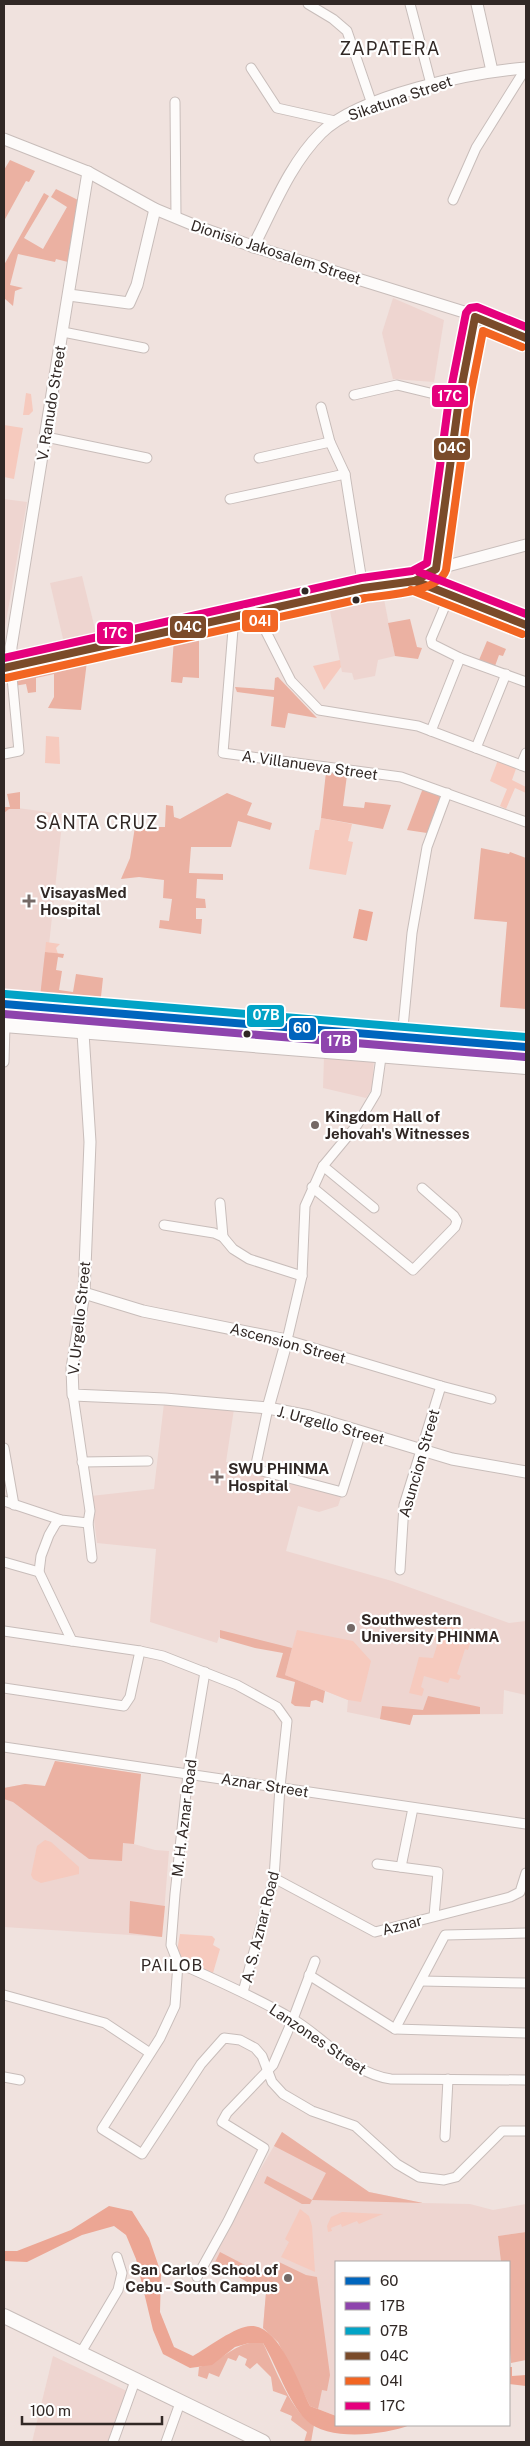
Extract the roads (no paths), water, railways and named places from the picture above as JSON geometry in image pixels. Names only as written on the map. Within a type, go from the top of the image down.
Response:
[{"type":"main road","points":[[4,1004],[526,1047]]},
{"type":"main road","points":[[4,1025],[526,1067]]},
{"type":"main road","points":[[4,2318],[263,2442]]},
{"type":"street","points":[[308,4],[333,19],[347,31],[372,104]]},
{"type":"street","points":[[410,4],[431,84]]},
{"type":"street","points":[[477,4],[492,71]]},
{"type":"street","points":[[251,68],[277,108],[335,121]]},
{"type":"street","points":[[453,200],[476,148],[526,68]]},
{"type":"street","name":"Sikatuna Street","points":[[253,247],[297,164],[311,144],[335,121],[372,104],[431,84],[492,71],[526,68]]},
{"type":"street","points":[[175,102],[176,218]]},
{"type":"street","name":"Dionisio Jakosalem Street","points":[[4,139],[88,172],[176,218],[253,247],[433,302],[526,338]]},
{"type":"street","name":"V. Ranudo Street","points":[[8,668],[88,172]]},
{"type":"street","points":[[69,295],[129,303],[137,285],[156,209]]},
{"type":"street","points":[[437,589],[436,569],[459,400],[475,318]]},
{"type":"street","points":[[63,332],[144,348]]},
{"type":"street","points":[[354,395],[397,385],[459,400]]},
{"type":"street","points":[[321,407],[330,442],[345,474],[364,588]]},
{"type":"street","points":[[46,437],[147,458]]},
{"type":"street","points":[[259,458],[330,442]]},
{"type":"street","points":[[230,499],[345,474]]},
{"type":"street","points":[[4,754],[19,751],[8,668],[364,588],[415,580],[436,569],[526,545]]},
{"type":"street","points":[[415,580],[526,625]]},
{"type":"street","points":[[450,594],[431,639],[432,644],[460,658],[526,682]]},
{"type":"street","points":[[256,612],[291,681],[313,706],[320,710],[418,726],[524,766],[526,753]]},
{"type":"street","name":"A. Villanueva Street","points":[[234,617],[223,753],[401,777],[526,822]]},
{"type":"street","points":[[431,731],[460,658]]},
{"type":"street","points":[[476,748],[506,674]]},
{"type":"street","points":[[402,1038],[412,933],[427,846],[447,793]]},
{"type":"street","name":"V. Urgello Street","points":[[84,1010],[83,1032],[90,1142],[84,1293],[72,1368],[73,1395],[90,1511],[88,1523],[92,1558]]},
{"type":"street","points":[[4,1025],[4,1062]]},
{"type":"street","points":[[362,1432],[342,1492],[256,1469],[268,1408],[302,1276],[305,1206],[323,1166],[357,1125],[376,1093],[383,1056],[384,1036]]},
{"type":"street","points":[[323,1166],[374,1208]]},
{"type":"street","points":[[312,1187],[413,1270],[455,1227],[457,1221],[454,1216],[422,1188]]},
{"type":"street","points":[[220,1203],[223,1237],[233,1250],[248,1259],[302,1276]]},
{"type":"street","points":[[164,1225],[202,1230],[223,1237]]},
{"type":"street","name":"Ascension Street","points":[[84,1293],[143,1311],[287,1340],[490,1399]]},
{"type":"street","name":"Asuncion Street","points":[[400,1570],[402,1518],[441,1386]]},
{"type":"street","name":"J. Urgello Street","points":[[73,1395],[165,1399],[268,1408],[308,1416],[452,1459],[526,1472]]},
{"type":"street","points":[[4,1448],[14,1505]]},
{"type":"street","points":[[82,1462],[148,1461]]},
{"type":"street","points":[[4,1501],[61,1520],[88,1523]]},
{"type":"street","points":[[61,1520],[56,1523],[40,1556],[40,1572],[72,1641]]},
{"type":"street","points":[[4,1562],[40,1572]]},
{"type":"street","name":"A. S. Aznar Road","points":[[4,1632],[140,1651],[163,1656],[237,1685],[277,1707],[287,1721],[280,1787],[274,1878],[243,1992]]},
{"type":"street","points":[[4,1688],[124,1706],[130,1697],[140,1651]]},
{"type":"street","name":"M. H. Aznar Road","points":[[205,1672],[188,1774],[171,1945],[178,1963],[175,2006],[171,2018],[102,2129],[142,2154],[201,2064],[224,2038],[240,2040],[255,2048],[262,2056],[267,2072]]},
{"type":"street","name":"Aznar Street","points":[[4,1747],[526,1824]]},
{"type":"street","points":[[401,1867],[413,1808]]},
{"type":"street","points":[[377,1864],[438,1872],[434,1916]]},
{"type":"street","name":"Aznar","points":[[274,1878],[375,1932],[510,1897],[520,1892],[526,1872]]},
{"type":"street","points":[[395,2029],[445,1935],[526,1933]]},
{"type":"street","points":[[197,2277],[228,2221],[264,2148],[222,2122],[227,2113],[267,2072],[280,2051],[315,1961]]},
{"type":"street","name":"Lanzones Street","points":[[178,1963],[243,1992],[293,2019],[374,2076],[391,2079],[526,2080]]},
{"type":"street","points":[[309,1975],[395,2029],[526,2033]]},
{"type":"street","points":[[421,1981],[526,1983]]},
{"type":"street","points":[[4,1995],[105,2023],[150,2053]]},
{"type":"street","points":[[267,2072],[283,2094],[312,2111],[354,2126],[397,2164],[419,2177],[444,2180],[456,2177],[502,2131],[526,2131]]},
{"type":"street","points":[[4,2077],[20,2080]]},
{"type":"street","points":[[445,2137],[448,2079]]},
{"type":"street","points":[[80,2354],[118,2290],[122,2273],[117,2257]]},
{"type":"street","points":[[113,2442],[135,2381]]},
{"type":"street","points":[[166,2442],[180,2403]]},
{"type":"place","name":"VisayasMed Hospital","points":[[29,901]]},
{"type":"place","name":"Kingdom Hall of Jehovah's Witnesses","points":[[315,1125]]},
{"type":"place","name":"SWU PHINMA Hospital","points":[[217,1477]]},
{"type":"place","name":"Southwestern University PHINMA","points":[[351,1628]]},
{"type":"place","name":"San Carlos School of Cebu - South Campus","points":[[288,2278]]},
{"type":"district","name":"ZAPATERA","points":[[390,48]]},
{"type":"district","name":"SANTA CRUZ","points":[[97,822]]},
{"type":"district","name":"PAILOB","points":[[172,1965]]}]
